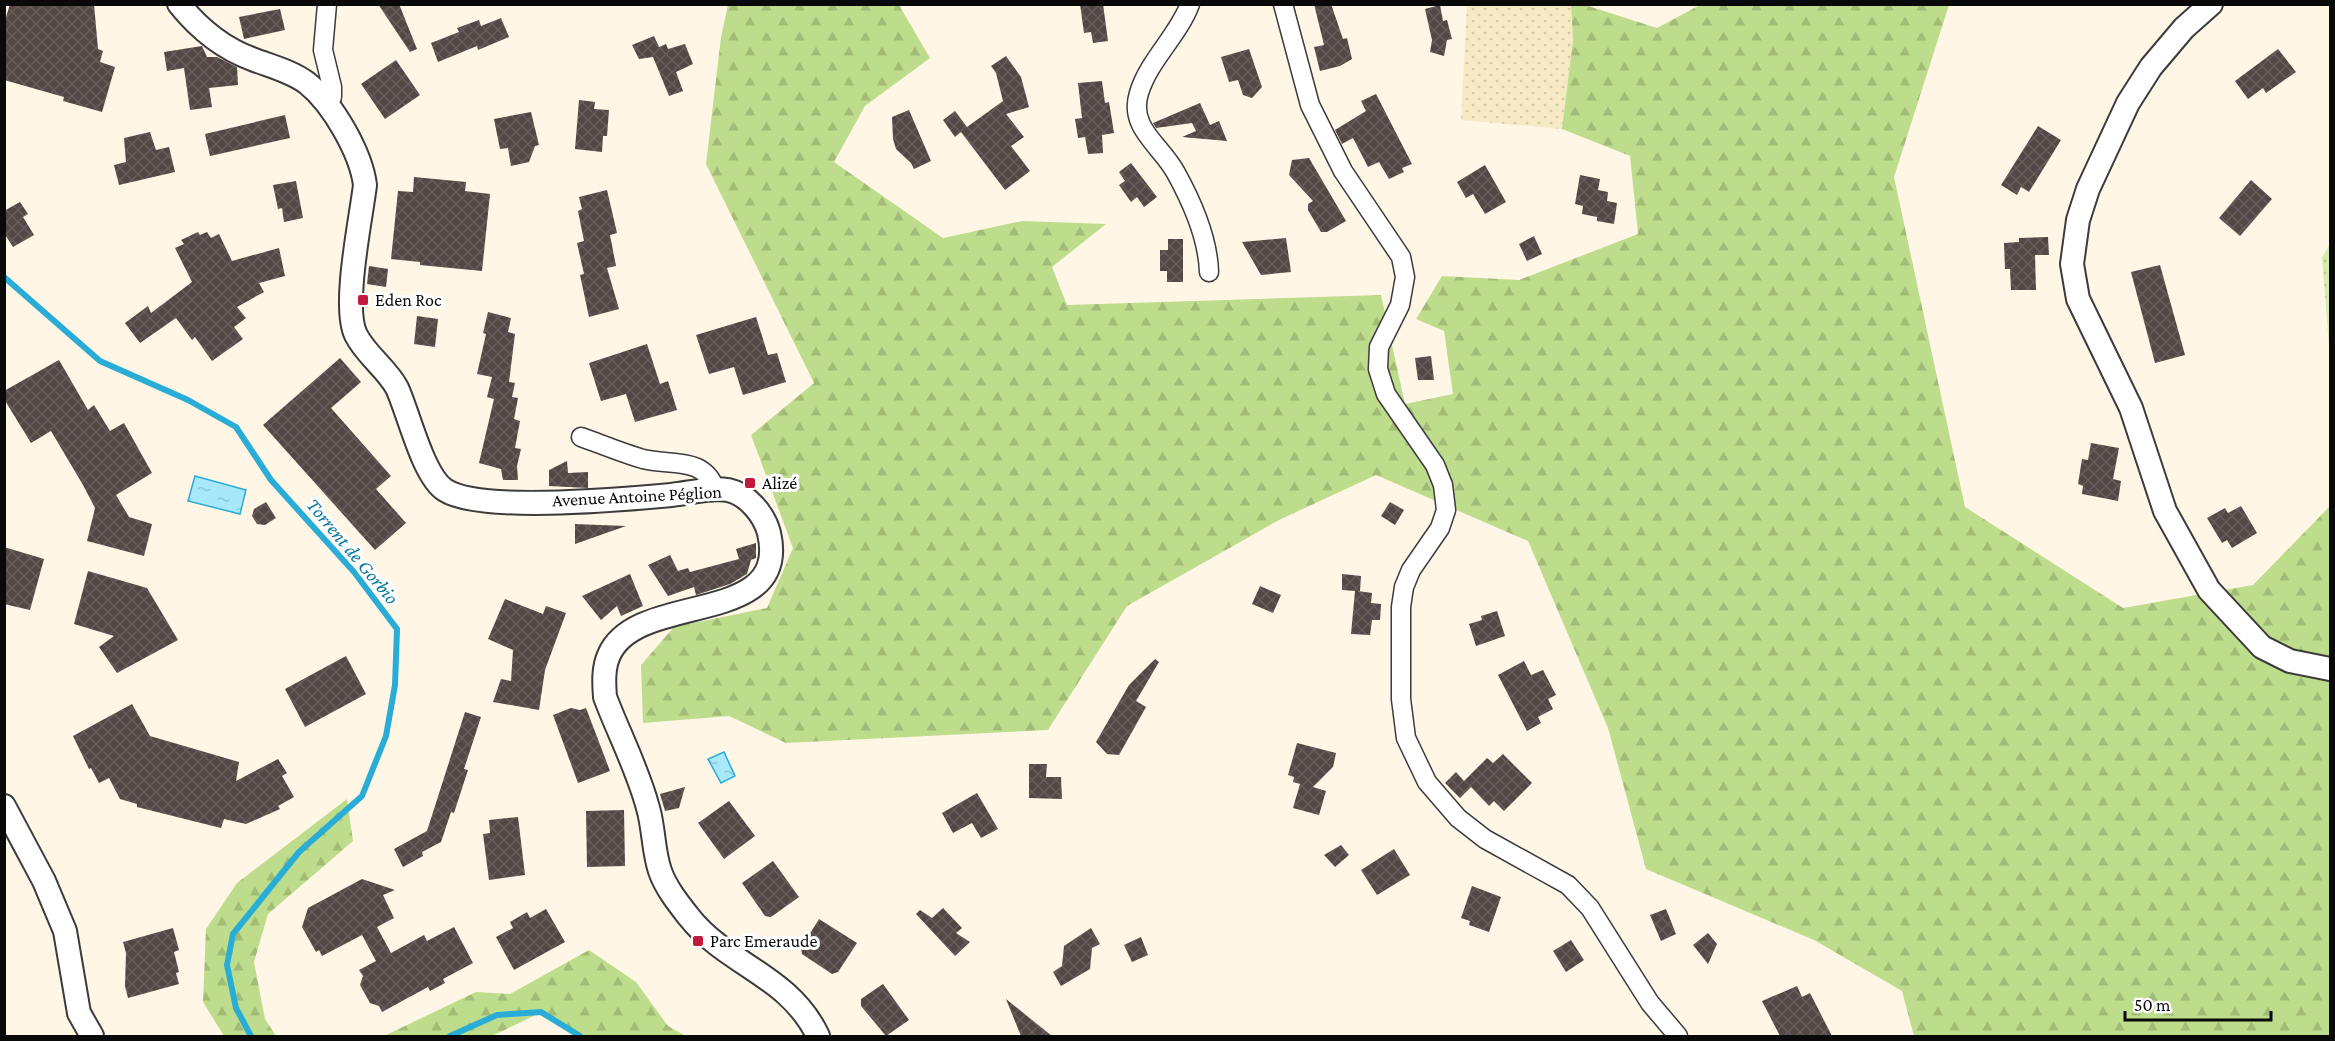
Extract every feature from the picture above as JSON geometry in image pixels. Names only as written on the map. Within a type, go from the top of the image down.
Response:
[{"type":"street","name":"Avenue Antoine Péglion","points":[[179,4],[214,40],[306,83],[326,104],[355,149],[363,166],[365,185],[350,307],[356,335],[396,386],[430,471],[443,489],[466,500],[563,502],[673,495],[715,489],[742,495],[758,511],[769,532],[771,557],[761,580],[740,597],[663,616],[639,627],[619,640],[609,655],[604,679],[605,697],[648,807],[660,870],[672,895],[691,920],[732,955],[793,998],[811,1021],[818,1036]]},
{"type":"street","points":[[326,104],[332,97],[333,87],[322,50],[327,4]]},
{"type":"street","points":[[1190,4],[1139,93],[1136,111],[1140,128],[1174,170],[1184,188],[1209,250],[1209,272]]},
{"type":"street","points":[[1283,4],[1310,105],[1343,171],[1401,257],[1405,278],[1400,305],[1378,347],[1378,369],[1386,394],[1435,465],[1443,485],[1446,510],[1440,528],[1412,570],[1404,587],[1401,607],[1401,699],[1406,738],[1427,782],[1458,818],[1485,840],[1568,885],[1590,908],[1650,1003],[1678,1036]]},
{"type":"street","points":[[2211,4],[2184,28],[2151,68],[2128,103],[2088,189],[2078,220],[2072,264],[2079,298],[2131,408],[2165,511],[2209,590],[2262,647],[2290,661],[2331,669]]},
{"type":"street","points":[[580,437],[644,459],[685,463],[701,469],[712,478],[715,489]]},
{"type":"street","points":[[4,806],[44,881],[65,931],[80,1013],[92,1036]]},
{"type":"shaded area","points":[[1467,5],[1571,5],[1573,40],[1562,129],[1461,120]]},
{"type":"green space","points":[[728,5],[899,5],[930,58],[865,106],[834,162],[943,238],[1022,221],[1106,224],[1052,267],[1067,305],[1381,295],[1405,404],[1453,394],[1444,331],[1416,319],[1442,276],[1519,280],[1638,234],[1630,156],[1562,129],[1573,40],[1571,5],[1585,5],[1657,28],[1700,5],[1949,5],[1894,177],[1965,507],[2123,608],[2253,585],[2330,506],[2330,1036],[1914,1036],[1902,991],[1814,940],[1646,869],[1608,728],[1528,541],[1376,475],[1279,520],[1127,606],[1048,730],[786,743],[729,716],[643,723],[641,665],[674,627],[767,608],[793,548],[751,435],[814,383],[706,164],[721,37]]},
{"type":"green space","points":[[2330,243],[2330,358],[2322,258]]},
{"type":"green space","points":[[347,799],[353,841],[268,914],[254,962],[265,1019],[276,1036],[224,1036],[203,1002],[206,929],[237,883]]},
{"type":"green space","points":[[589,950],[636,982],[668,1026],[686,1036],[582,1036],[538,1014],[492,1036],[384,1036],[476,992],[510,994]]},
{"type":"water","points":[[195,476],[246,490],[240,514],[188,501]]},
{"type":"water","points":[[724,752],[735,776],[721,783],[708,759]]},
{"type":"building","points":[[10,4],[94,4],[98,49],[103,51],[100,62],[115,67],[102,112],[63,101],[64,97],[4,80],[4,24]]},
{"type":"building","points":[[378,4],[399,4],[417,49],[410,52]]},
{"type":"building","points":[[1080,4],[1103,4],[1108,41],[1093,43],[1091,32],[1084,33]]},
{"type":"building","points":[[1314,4],[1331,4],[1343,39],[1347,38],[1352,59],[1340,66],[1320,71],[1314,47],[1324,45]]},
{"type":"building","points":[[1440,5],[1443,21],[1447,20],[1452,39],[1447,40],[1444,56],[1430,52],[1432,40],[1425,9]]},
{"type":"building","points":[[280,9],[285,30],[244,39],[239,17]]},
{"type":"building","points":[[501,18],[509,37],[478,50],[477,46],[438,62],[431,43],[459,32],[457,28],[479,20],[481,26]]},
{"type":"building","points":[[654,36],[659,47],[666,44],[668,49],[685,44],[693,64],[676,72],[683,91],[669,96],[653,57],[639,59],[632,45]]},
{"type":"building","points":[[202,46],[207,57],[217,57],[237,67],[238,85],[209,88],[212,107],[190,110],[184,68],[167,71],[164,52]]},
{"type":"building","points":[[1249,49],[1262,87],[1252,98],[1243,95],[1238,80],[1229,82],[1221,57]]},
{"type":"building","points":[[2278,49],[2296,72],[2266,93],[2263,88],[2248,99],[2235,81]]},
{"type":"building","points":[[1006,56],[1021,77],[1029,107],[1006,114],[1024,137],[1011,146],[1030,171],[1005,190],[961,132],[955,137],[943,120],[955,111],[967,127],[1003,101],[996,73],[991,66]]},
{"type":"building","points":[[396,60],[420,95],[385,119],[361,84]]},
{"type":"building","points":[[1102,81],[1105,103],[1109,102],[1114,133],[1102,135],[1103,153],[1088,154],[1085,137],[1078,138],[1075,119],[1082,118],[1078,83]]},
{"type":"building","points":[[1376,94],[1412,164],[1402,168],[1404,172],[1389,179],[1379,162],[1368,167],[1353,138],[1342,144],[1335,130],[1366,111],[1361,101]]},
{"type":"building","points":[[579,100],[595,102],[594,109],[609,110],[607,136],[603,136],[602,152],[575,149]]},
{"type":"building","points":[[1200,103],[1210,125],[1219,121],[1227,141],[1182,137],[1196,131],[1192,123],[1156,128],[1153,123]]},
{"type":"building","points":[[909,110],[931,161],[914,169],[896,149],[893,139],[892,117]]},
{"type":"building","points":[[531,112],[539,145],[535,146],[529,162],[511,166],[508,148],[500,149],[494,119]]},
{"type":"building","points":[[285,115],[290,138],[210,156],[205,134]]},
{"type":"building","points":[[2038,126],[2061,140],[2029,192],[2021,187],[2017,195],[2001,185]]},
{"type":"building","points":[[150,132],[156,150],[169,147],[175,172],[119,185],[114,165],[126,162],[124,138]]},
{"type":"building","points":[[1309,158],[1346,221],[1327,232],[1321,232],[1308,210],[1308,204],[1313,201],[1289,175],[1292,160]]},
{"type":"building","points":[[1131,163],[1157,197],[1144,207],[1137,197],[1131,202],[1119,185],[1125,181],[1119,172]]},
{"type":"building","points":[[1485,165],[1506,202],[1485,214],[1473,194],[1466,198],[1457,182]]},
{"type":"building","points":[[1580,175],[1600,179],[1598,190],[1608,192],[1607,201],[1617,203],[1614,224],[1597,221],[1597,217],[1582,214],[1583,206],[1575,204]]},
{"type":"building","points":[[414,177],[466,182],[465,191],[490,194],[482,271],[420,265],[420,262],[391,259],[398,191],[413,192]]},
{"type":"building","points":[[2251,180],[2272,199],[2240,236],[2219,218]]},
{"type":"building","points":[[296,181],[303,218],[284,222],[282,208],[278,209],[273,185]]},
{"type":"building","points":[[607,190],[617,233],[610,235],[616,266],[607,268],[619,309],[589,317],[580,275],[584,274],[577,243],[584,241],[578,211],[582,209],[579,197]]},
{"type":"building","points":[[20,202],[28,214],[23,217],[34,235],[13,247],[4,233],[4,211]]},
{"type":"building","points":[[198,232],[200,235],[207,232],[211,238],[219,234],[232,261],[279,248],[285,276],[259,283],[264,292],[237,307],[246,318],[234,327],[243,339],[212,361],[195,337],[192,340],[176,318],[140,343],[125,323],[148,306],[151,313],[192,282],[175,248],[184,244],[181,240]]},
{"type":"building","points":[[1534,236],[1542,254],[1527,261],[1519,244]]},
{"type":"building","points":[[2048,237],[2049,255],[2035,255],[2036,290],[2011,290],[2010,269],[2005,269],[2004,243],[2019,242],[2019,238]]},
{"type":"building","points":[[1286,238],[1291,272],[1261,275],[1242,242]]},
{"type":"building","points":[[1168,239],[1183,239],[1183,282],[1167,282],[1167,271],[1160,271],[1160,250],[1168,250]]},
{"type":"building","points":[[2160,265],[2185,355],[2155,363],[2131,272]]},
{"type":"building","points":[[369,266],[388,269],[386,287],[367,284]]},
{"type":"building","points":[[488,312],[511,318],[508,332],[515,334],[509,382],[515,383],[512,397],[518,398],[514,419],[520,421],[515,448],[521,449],[517,466],[518,480],[503,480],[501,469],[479,463],[494,399],[487,397],[492,377],[477,374],[486,334],[483,333]]},
{"type":"building","points":[[417,316],[438,319],[435,347],[414,344]]},
{"type":"building","points":[[756,317],[768,355],[777,353],[786,382],[743,395],[734,367],[709,374],[696,335]]},
{"type":"building","points":[[647,344],[660,384],[668,381],[677,410],[635,422],[626,394],[601,401],[589,363]]},
{"type":"building","points":[[1431,356],[1434,380],[1418,380],[1415,358]]},
{"type":"building","points":[[340,358],[361,382],[331,408],[391,476],[376,489],[406,523],[375,550],[263,425]]},
{"type":"building","points":[[59,360],[88,410],[94,405],[110,431],[124,423],[152,473],[116,495],[129,517],[152,524],[144,556],[87,541],[95,508],[83,485],[51,431],[31,443],[4,399],[4,391]]},
{"type":"building","points":[[2091,443],[2119,448],[2113,479],[2121,481],[2118,501],[2082,494],[2083,486],[2078,484],[2082,459],[2088,460]]},
{"type":"building","points":[[567,461],[568,473],[588,472],[588,488],[549,486],[549,470]]},
{"type":"building","points":[[266,502],[276,518],[265,525],[257,524],[252,516],[254,509]]},
{"type":"building","points":[[1390,502],[1404,510],[1395,525],[1381,516]]},
{"type":"building","points":[[2241,506],[2257,533],[2232,548],[2227,540],[2222,543],[2207,518],[2225,508],[2228,513]]},
{"type":"building","points":[[575,524],[626,526],[575,544]]},
{"type":"building","points":[[756,543],[756,558],[751,560],[747,574],[730,584],[696,595],[694,587],[668,596],[648,565],[670,555],[678,571],[688,568],[690,572],[739,559],[736,549]]},
{"type":"building","points":[[4,547],[44,559],[30,610],[4,604]]},
{"type":"building","points":[[88,571],[147,588],[178,640],[117,673],[99,647],[114,636],[74,624]]},
{"type":"building","points":[[630,574],[643,606],[621,616],[617,606],[601,620],[582,596]]},
{"type":"building","points":[[1342,574],[1361,576],[1360,591],[1358,591],[1372,593],[1371,603],[1381,604],[1380,620],[1372,620],[1370,635],[1351,634],[1355,591],[1342,590]]},
{"type":"building","points":[[1260,586],[1281,595],[1273,613],[1252,604]]},
{"type":"building","points":[[505,599],[543,614],[546,606],[566,613],[545,670],[539,710],[493,702],[501,679],[511,681],[513,650],[488,639]]},
{"type":"building","points":[[1497,611],[1505,636],[1476,646],[1469,624],[1482,620],[1481,616]]},
{"type":"building","points":[[346,656],[366,694],[305,727],[285,689]]},
{"type":"building","points":[[1155,659],[1159,662],[1136,701],[1146,707],[1119,755],[1107,754],[1096,742],[1129,685]]},
{"type":"building","points":[[1524,661],[1531,675],[1543,670],[1556,695],[1548,699],[1553,709],[1538,717],[1541,723],[1527,731],[1498,675]]},
{"type":"building","points":[[132,704],[150,736],[239,762],[236,781],[278,759],[287,773],[282,776],[294,797],[278,806],[280,809],[246,824],[224,819],[221,828],[137,807],[137,804],[120,799],[109,778],[99,783],[91,768],[89,769],[73,736]]},
{"type":"building","points":[[571,708],[580,710],[586,708],[610,771],[578,783],[553,715]]},
{"type":"building","points":[[465,712],[481,717],[464,769],[468,770],[454,813],[451,812],[441,842],[422,852],[423,856],[403,867],[394,849],[427,831]]},
{"type":"building","points":[[1297,743],[1336,753],[1333,767],[1313,787],[1326,791],[1319,815],[1293,808],[1300,784],[1293,782],[1294,777],[1288,775]]},
{"type":"building","points":[[1503,754],[1532,783],[1504,811],[1494,801],[1489,806],[1471,787],[1460,798],[1445,783],[1456,772],[1464,781],[1487,758],[1493,763]]},
{"type":"building","points":[[1029,764],[1047,764],[1046,777],[1061,777],[1062,799],[1029,798]]},
{"type":"building","points":[[685,787],[679,808],[665,811],[660,794]]},
{"type":"building","points":[[977,793],[998,829],[981,838],[972,823],[953,833],[942,813]]},
{"type":"building","points":[[729,801],[755,836],[724,859],[698,823]]},
{"type":"building","points":[[624,810],[625,866],[587,867],[586,811]]},
{"type":"building","points":[[518,817],[525,875],[489,880],[483,834],[490,833],[489,820]]},
{"type":"building","points":[[1341,845],[1349,855],[1335,867],[1324,855]]},
{"type":"building","points":[[1394,849],[1410,875],[1377,895],[1361,870]]},
{"type":"building","points":[[773,861],[799,897],[771,917],[765,916],[742,883]]},
{"type":"building","points":[[362,879],[395,890],[383,895],[394,918],[377,927],[391,953],[424,935],[427,941],[454,927],[473,963],[443,979],[445,983],[430,991],[428,987],[382,1012],[379,1006],[370,1003],[360,985],[363,976],[359,970],[376,961],[362,935],[322,956],[319,950],[316,952],[302,927],[308,908]]},
{"type":"building","points":[[1472,886],[1501,897],[1489,932],[1469,925],[1470,921],[1461,918]]},
{"type":"building","points":[[943,908],[962,928],[956,933],[970,942],[955,956],[916,914],[920,910],[932,918]]},
{"type":"building","points":[[546,909],[565,942],[514,970],[496,937],[513,928],[510,922],[527,912],[530,918]]},
{"type":"building","points":[[1666,909],[1676,934],[1661,941],[1650,915]]},
{"type":"building","points":[[819,919],[857,943],[838,972],[832,974],[802,954],[801,948]]},
{"type":"building","points":[[173,928],[179,950],[174,952],[179,972],[176,973],[179,984],[128,998],[125,986],[126,953],[123,942]]},
{"type":"building","points":[[1091,928],[1100,944],[1092,948],[1090,969],[1061,986],[1053,972],[1062,966],[1064,946]]},
{"type":"building","points":[[1708,933],[1717,944],[1708,964],[1693,945]]},
{"type":"building","points":[[1141,937],[1148,955],[1132,962],[1124,945]]},
{"type":"building","points":[[1571,940],[1584,960],[1566,972],[1553,951]]},
{"type":"building","points":[[883,984],[909,1020],[886,1036],[861,1006],[861,999]]},
{"type":"building","points":[[1797,986],[1802,997],[1810,993],[1832,1036],[1780,1036],[1762,1001]]},
{"type":"building","points":[[1006,999],[1052,1036],[1021,1036]]},
{"type":"waterway","name":"Torrent de Gorbio","points":[[4,277],[100,361],[188,400],[236,427],[271,480],[354,572],[397,629],[395,685],[386,736],[362,796],[299,852],[233,934],[227,965],[236,1008],[251,1036]]},
{"type":"waterway","name":"Torrent de Gorbio","points":[[450,1036],[497,1015],[541,1012],[580,1036]]},
{"type":"place","name":"Eden Roc","points":[[363,300]]},
{"type":"place","name":"Alizé","points":[[750,483]]},
{"type":"place","name":"Parc Emeraude","points":[[698,941]]}]
